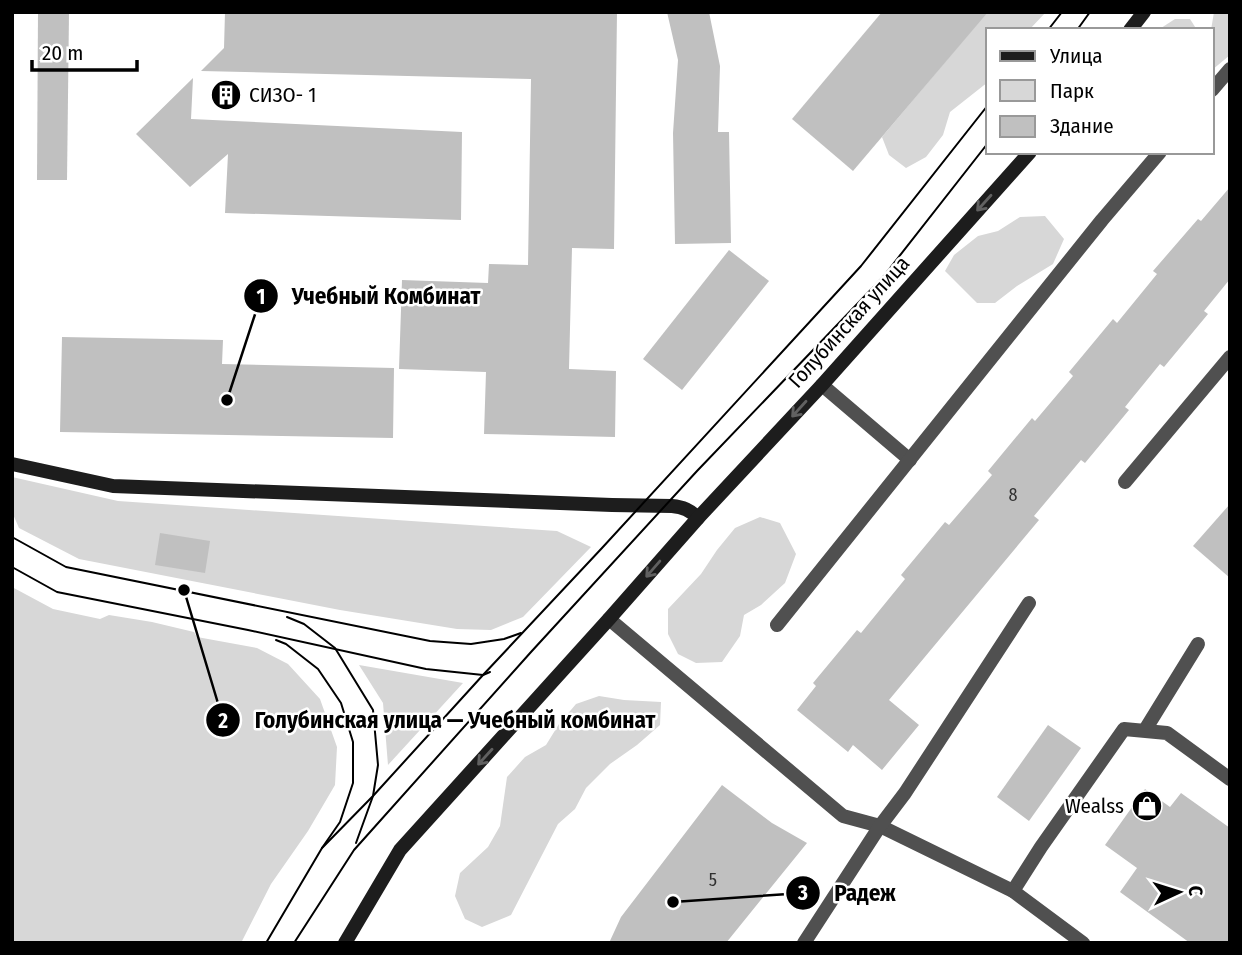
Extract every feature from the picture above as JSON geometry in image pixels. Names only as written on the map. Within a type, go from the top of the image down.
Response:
[{"type":"main road","points":[[1132,28],[1144,12]]},
{"type":"main road","name":"Голубинская улица","points":[[345,943],[401,850],[1028,154]]},
{"type":"main road","points":[[12,464],[113,486],[672,506],[691,511],[698,518]]},
{"type":"lane","points":[[1214,88],[1230,69]]},
{"type":"lane","points":[[777,625],[1102,220],[1158,154]]},
{"type":"lane","points":[[1125,482],[1230,357]]},
{"type":"lane","points":[[822,385],[910,460]]},
{"type":"lane","points":[[804,943],[1029,603]]},
{"type":"lane","points":[[609,619],[843,816],[880,826],[1013,891],[1083,943]]},
{"type":"lane","points":[[1145,730],[1198,644]]},
{"type":"lane","points":[[1013,891],[1124,729],[1167,733],[1230,779]]},
{"type":"green space","points":[[987,12],[1046,12],[1031,28],[986,28],[986,84],[950,112],[943,135],[926,157],[906,168],[889,155],[882,137]]},
{"type":"green space","points":[[1214,12],[1230,12],[1230,55],[1214,68],[1214,28],[1211,28]]},
{"type":"green space","points":[[1175,19],[1190,19],[1196,28],[1161,28]]},
{"type":"green space","points":[[1045,216],[1064,239],[1053,264],[995,303],[977,303],[945,271],[954,255],[978,236],[998,231],[1020,217]]},
{"type":"green space","points":[[12,477],[118,501],[557,531],[591,547],[523,617],[491,630],[457,629],[340,610],[79,559],[19,528],[12,512]]},
{"type":"green space","points":[[760,517],[780,523],[796,554],[785,583],[761,605],[744,615],[740,636],[722,662],[696,663],[678,654],[668,634],[668,609],[701,574],[735,528]]},
{"type":"green space","points":[[12,587],[53,609],[100,619],[109,615],[152,622],[194,632],[197,637],[257,648],[288,664],[320,699],[337,747],[335,785],[308,831],[271,884],[241,943],[12,943]]},
{"type":"green space","points":[[359,665],[463,683],[388,765],[383,703]]},
{"type":"green space","points":[[599,696],[661,702],[660,725],[610,764],[586,788],[575,809],[558,824],[511,915],[482,927],[465,919],[455,896],[460,873],[488,847],[500,826],[507,777],[525,757],[546,745],[576,704]]},
{"type":"building","points":[[38,12],[69,12],[67,180],[37,180]]},
{"type":"building","points":[[225,12],[617,12],[614,249],[572,248],[569,369],[616,371],[615,437],[484,434],[486,372],[399,369],[402,280],[488,283],[489,264],[528,265],[531,79],[201,71],[224,48]]},
{"type":"building","points":[[667,12],[709,12],[720,66],[718,132],[729,132],[731,243],[675,244],[673,133],[678,60]]},
{"type":"building","points":[[882,12],[988,12],[853,171],[792,119]]},
{"type":"building","points":[[193,78],[191,119],[462,132],[461,220],[225,213],[228,154],[190,187],[136,134]]},
{"type":"building","points":[[1230,187],[1230,279],[1204,311],[1208,314],[1164,367],[1160,364],[1125,407],[1129,410],[1085,463],[1081,460],[1034,516],[1039,520],[889,700],[919,725],[882,770],[853,745],[848,752],[797,710],[816,686],[813,683],[857,630],[861,633],[905,579],[901,575],[945,522],[949,525],[992,475],[988,471],[1032,418],[1035,421],[1073,376],[1069,372],[1113,319],[1117,323],[1157,274],[1153,271]]},
{"type":"building","points":[[729,250],[769,281],[682,390],[643,359]]},
{"type":"building","points":[[62,337],[223,340],[222,364],[394,368],[393,438],[60,432]]},
{"type":"building","points":[[1230,504],[1230,578],[1193,546]]},
{"type":"building","points":[[160,533],[210,541],[205,573],[155,565]]},
{"type":"building","points":[[1048,725],[1081,748],[1029,821],[997,797]]},
{"type":"building","points":[[722,785],[772,823],[807,843],[726,943],[609,943],[621,917]]},
{"type":"building","points":[[1145,789],[1170,807],[1181,793],[1230,828],[1230,943],[1190,943],[1120,892],[1137,868],[1105,845]]},
{"type":"tram line","points":[[1050,28],[1062,12]]},
{"type":"tram line","points":[[1078,28],[1090,12]]},
{"type":"tram line","points":[[322,848],[861,266],[986,108]]},
{"type":"tram line","points":[[294,943],[354,850],[697,471],[883,277],[986,146]]},
{"type":"tram line","points":[[12,537],[66,567],[430,641],[471,644],[504,639],[521,633]]},
{"type":"tram line","points":[[12,567],[57,592],[426,669],[483,675],[490,672]]},
{"type":"tram line","points":[[287,617],[304,624],[335,648],[373,710],[378,765],[373,796],[356,843]]},
{"type":"tram line","points":[[266,943],[340,822],[353,783],[353,742],[341,703],[318,669],[286,644],[276,640]]},
{"type":"place","name":"СИЗО- 1","points":[[226,95]]},
{"type":"place","name":"Учебный Комбинат","points":[[227,400]]},
{"type":"place","name":"Голубинская улица — Учебный комбинат","points":[[184,590]]},
{"type":"place","name":"Wealss","points":[[1147,806]]},
{"type":"place","name":"Радеж","points":[[673,902]]}]
